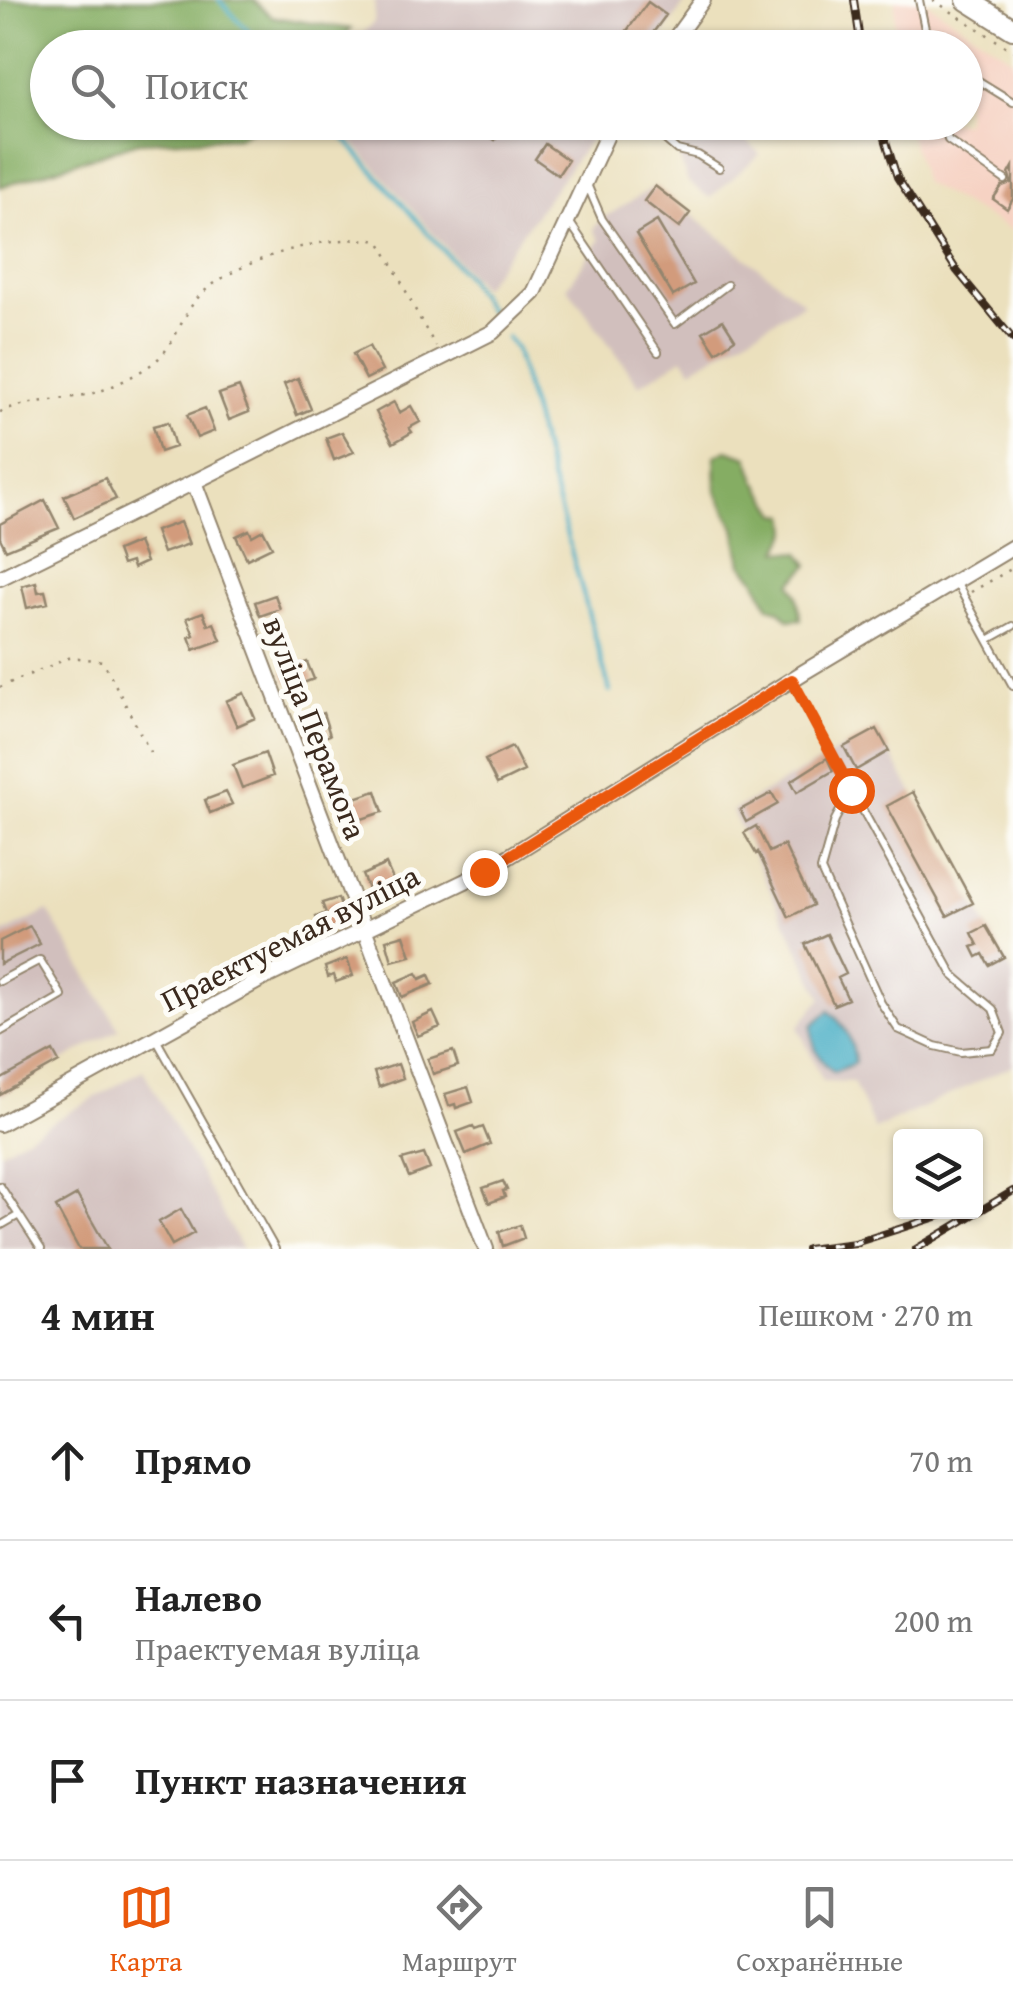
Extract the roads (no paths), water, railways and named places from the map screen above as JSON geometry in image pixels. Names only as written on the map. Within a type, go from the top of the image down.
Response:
[{"type":"main road","points":[[967,0],[1013,29]]},
{"type":"street","points":[[681,30],[703,0]]},
{"type":"street","points":[[0,578],[493,332],[534,293],[604,140]]},
{"type":"street","name":"вуліца Перамога","points":[[194,482],[486,1249]]},
{"type":"street","name":"Праектуемая вуліца","points":[[0,1124],[362,929],[484,872],[1013,548]]},
{"type":"lane","points":[[919,0],[925,30]]},
{"type":"lane","points":[[983,83],[1013,102]]},
{"type":"lane","points":[[666,140],[677,150],[698,154],[719,168]]},
{"type":"lane","points":[[948,140],[1005,180]]},
{"type":"lane","points":[[585,181],[602,218],[675,324],[727,285]]},
{"type":"lane","points":[[568,219],[658,352]]},
{"type":"lane","points":[[956,581],[1013,686]]},
{"type":"lane","points":[[988,640],[1013,626]]},
{"type":"lane","points":[[792,680],[953,975],[993,1009],[1002,1033],[992,1049],[961,1052],[935,1046],[898,1029],[881,1003],[821,870],[836,820],[851,790]]},
{"type":"lane","points":[[0,981],[40,960],[62,996],[0,1032]]},
{"type":"lane","points":[[156,1038],[275,1249]]},
{"type":"lane","points":[[0,1186],[41,1249]]},
{"type":"lane","points":[[0,1226],[19,1215]]},
{"type":"water","points":[[829,1011],[848,1034],[855,1063],[834,1072],[817,1052],[812,1032],[812,1025]]},
{"type":"waterway","points":[[219,0],[247,30]]},
{"type":"waterway","points":[[346,140],[465,275],[494,318]]},
{"type":"waterway","points":[[507,337],[515,348],[610,691]]},
{"type":"railway","points":[[854,0],[858,30]]},
{"type":"railway","points":[[886,140],[897,177],[957,271],[1013,339]]},
{"type":"railway","points":[[916,1249],[1013,1191]]},
{"type":"railway","points":[[807,1249],[855,1243],[930,1219]]}]
